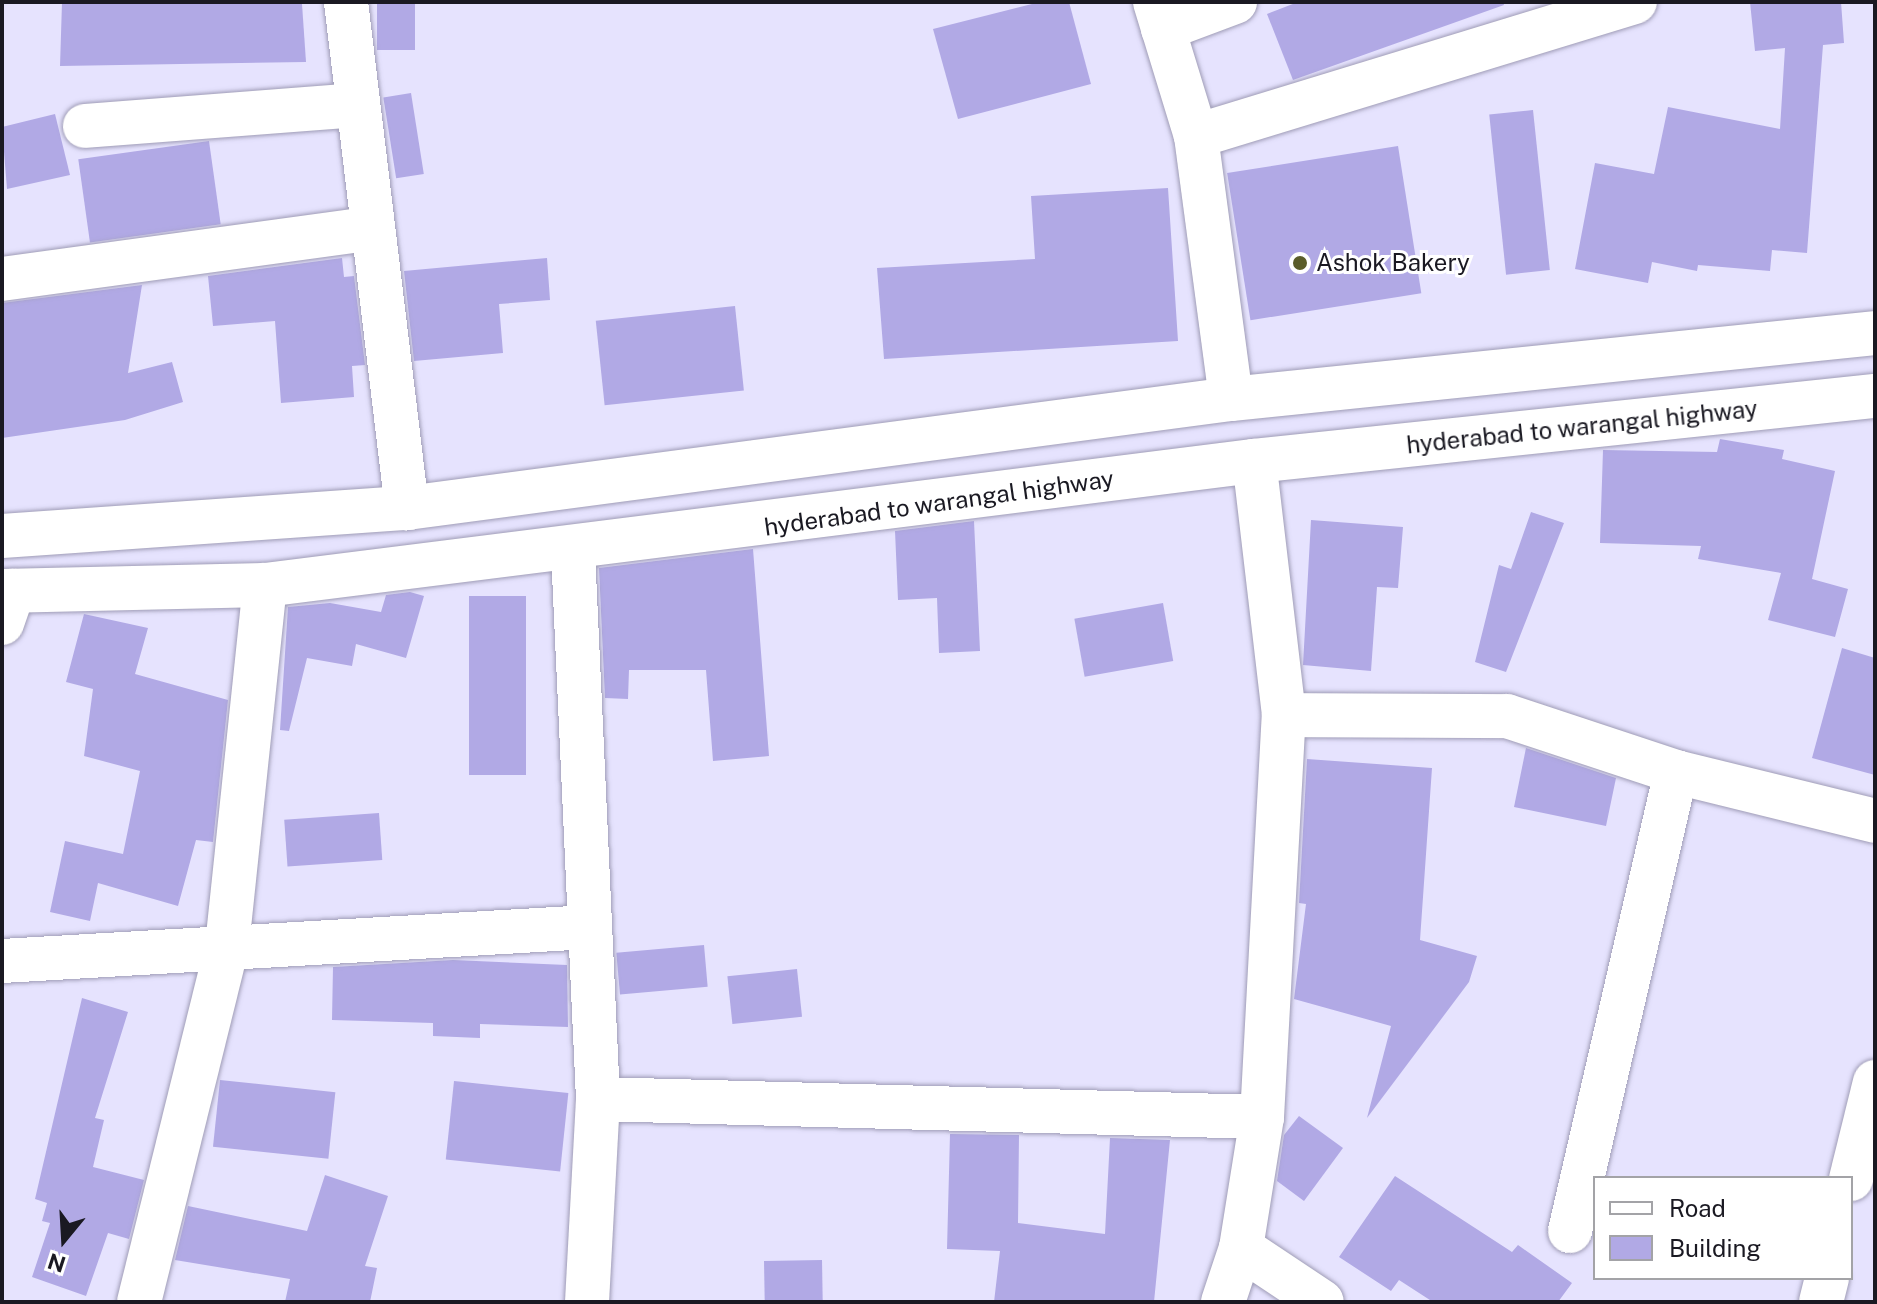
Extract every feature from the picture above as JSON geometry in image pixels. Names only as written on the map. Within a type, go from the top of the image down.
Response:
[{"type":"street","points":[[346,2],[368,229],[407,508]]},
{"type":"street","points":[[1231,399],[1196,136],[1159,16],[1235,2]]},
{"type":"street","points":[[1196,136],[1635,2]]},
{"type":"street","points":[[85,126],[355,105]]},
{"type":"street","points":[[2,279],[368,229]]},
{"type":"street","points":[[2,536],[407,508],[1231,399],[1875,333]]},
{"type":"street","name":"hyderabad to warangal highway","points":[[6,602],[265,585],[573,551],[1254,461],[1875,396]]},
{"type":"street","points":[[1223,1302],[1241,1248],[1262,1117],[1284,715],[1254,461]]},
{"type":"street","points":[[573,551],[598,1099],[587,1302]]},
{"type":"street","points":[[139,1302],[227,946],[265,585]]},
{"type":"street","points":[[1284,715],[1507,716],[1676,772],[1875,821]]},
{"type":"street","points":[[1570,1231],[1676,772]]},
{"type":"street","points":[[2,961],[590,927]]},
{"type":"street","points":[[1852,1176],[1875,1082]]},
{"type":"street","points":[[598,1099],[1262,1117]]},
{"type":"street","points":[[1241,1248],[1322,1302]]},
{"type":"street","points":[[1821,1302],[1826,1280]]},
{"type":"building","points":[[377,2],[415,2],[415,50],[377,50]]},
{"type":"building","points":[[1040,2],[1069,2],[1091,84],[958,119],[933,29]]},
{"type":"building","points":[[1298,2],[1503,2],[1504,5],[1293,80],[1267,14]]},
{"type":"building","points":[[1750,2],[1841,2],[1844,43],[1823,45],[1807,253],[1772,250],[1770,271],[1698,265],[1697,271],[1652,262],[1648,283],[1575,269],[1595,163],[1654,174],[1668,107],[1780,129],[1785,48],[1755,51]]},
{"type":"building","points":[[62,3],[302,4],[306,62],[60,66]]},
{"type":"building","points":[[411,93],[424,174],[396,178],[383,97]]},
{"type":"building","points":[[1533,110],[1550,270],[1506,275],[1489,115]]},
{"type":"building","points":[[55,114],[70,175],[7,189],[2,127]]},
{"type":"building","points":[[209,141],[221,224],[90,243],[78,159]]},
{"type":"building","points":[[1398,146],[1421,293],[1250,320],[1227,173]]},
{"type":"building","points":[[1168,188],[1178,341],[884,359],[877,268],[1035,259],[1031,196]]},
{"type":"building","points":[[342,258],[344,277],[354,276],[365,365],[352,366],[354,397],[281,403],[275,321],[213,326],[208,276]]},
{"type":"building","points":[[547,258],[550,300],[499,304],[503,353],[414,361],[404,271]]},
{"type":"building","points":[[142,285],[128,373],[172,362],[183,402],[125,420],[2,438],[2,303]]},
{"type":"building","points":[[735,306],[744,391],[605,405],[596,321]]},
{"type":"building","points":[[1720,439],[1784,450],[1782,459],[1835,471],[1812,579],[1848,589],[1835,637],[1768,620],[1781,573],[1698,559],[1701,546],[1600,543],[1603,450],[1717,452]]},
{"type":"building","points":[[1531,512],[1564,523],[1506,672],[1475,662],[1499,565],[1511,569]]},
{"type":"building","points":[[1311,520],[1403,527],[1398,588],[1377,587],[1371,671],[1303,665]]},
{"type":"building","points":[[974,521],[980,651],[939,653],[937,598],[898,600],[895,531]]},
{"type":"building","points":[[753,549],[769,756],[713,761],[706,670],[629,670],[628,699],[605,698],[599,568]]},
{"type":"building","points":[[410,592],[424,596],[406,658],[356,644],[352,666],[307,658],[289,731],[280,730],[288,607],[330,603],[381,612],[386,595]]},
{"type":"building","points":[[469,596],[526,596],[526,775],[469,775]]},
{"type":"building","points":[[1163,603],[1173,661],[1085,677],[1074,619]]},
{"type":"building","points":[[84,614],[148,628],[135,674],[228,700],[213,842],[196,840],[178,906],[98,883],[90,921],[50,912],[65,841],[123,854],[140,771],[84,756],[93,689],[66,682]]},
{"type":"building","points":[[1842,648],[1875,658],[1875,775],[1812,758]]},
{"type":"building","points":[[1526,748],[1616,778],[1606,826],[1514,807]]},
{"type":"building","points":[[1307,759],[1432,768],[1420,940],[1477,956],[1469,982],[1367,1118],[1391,1026],[1294,999],[1306,904],[1299,903]]},
{"type":"building","points":[[379,813],[382,860],[288,867],[284,820]]},
{"type":"building","points":[[704,945],[708,987],[620,995],[616,953]]},
{"type":"building","points":[[453,960],[567,965],[568,1027],[480,1024],[480,1038],[433,1036],[433,1023],[332,1020],[333,967]]},
{"type":"building","points":[[797,969],[802,1017],[732,1024],[727,976]]},
{"type":"building","points":[[82,998],[128,1012],[95,1118],[104,1120],[93,1167],[144,1180],[129,1239],[108,1233],[86,1296],[32,1277],[50,1223],[42,1221],[47,1203],[35,1199]]},
{"type":"building","points":[[220,1080],[335,1092],[328,1159],[213,1147]]},
{"type":"building","points":[[454,1081],[568,1093],[560,1172],[446,1160]]},
{"type":"building","points":[[1299,1116],[1343,1148],[1304,1201],[1277,1181],[1284,1135]]},
{"type":"building","points":[[950,1134],[1019,1135],[1018,1223],[1105,1234],[1110,1138],[1170,1140],[1154,1302],[994,1302],[1000,1251],[947,1249]]},
{"type":"building","points":[[325,1175],[388,1196],[365,1266],[377,1268],[370,1302],[285,1302],[290,1279],[175,1260],[188,1206],[307,1231]]},
{"type":"building","points":[[1395,1176],[1512,1252],[1518,1245],[1572,1283],[1558,1302],[1433,1302],[1399,1280],[1391,1291],[1339,1257]]},
{"type":"building","points":[[822,1260],[823,1302],[765,1302],[764,1261]]},
{"type":"place","name":"Ashok Bakery","points":[[1300,263]]}]
